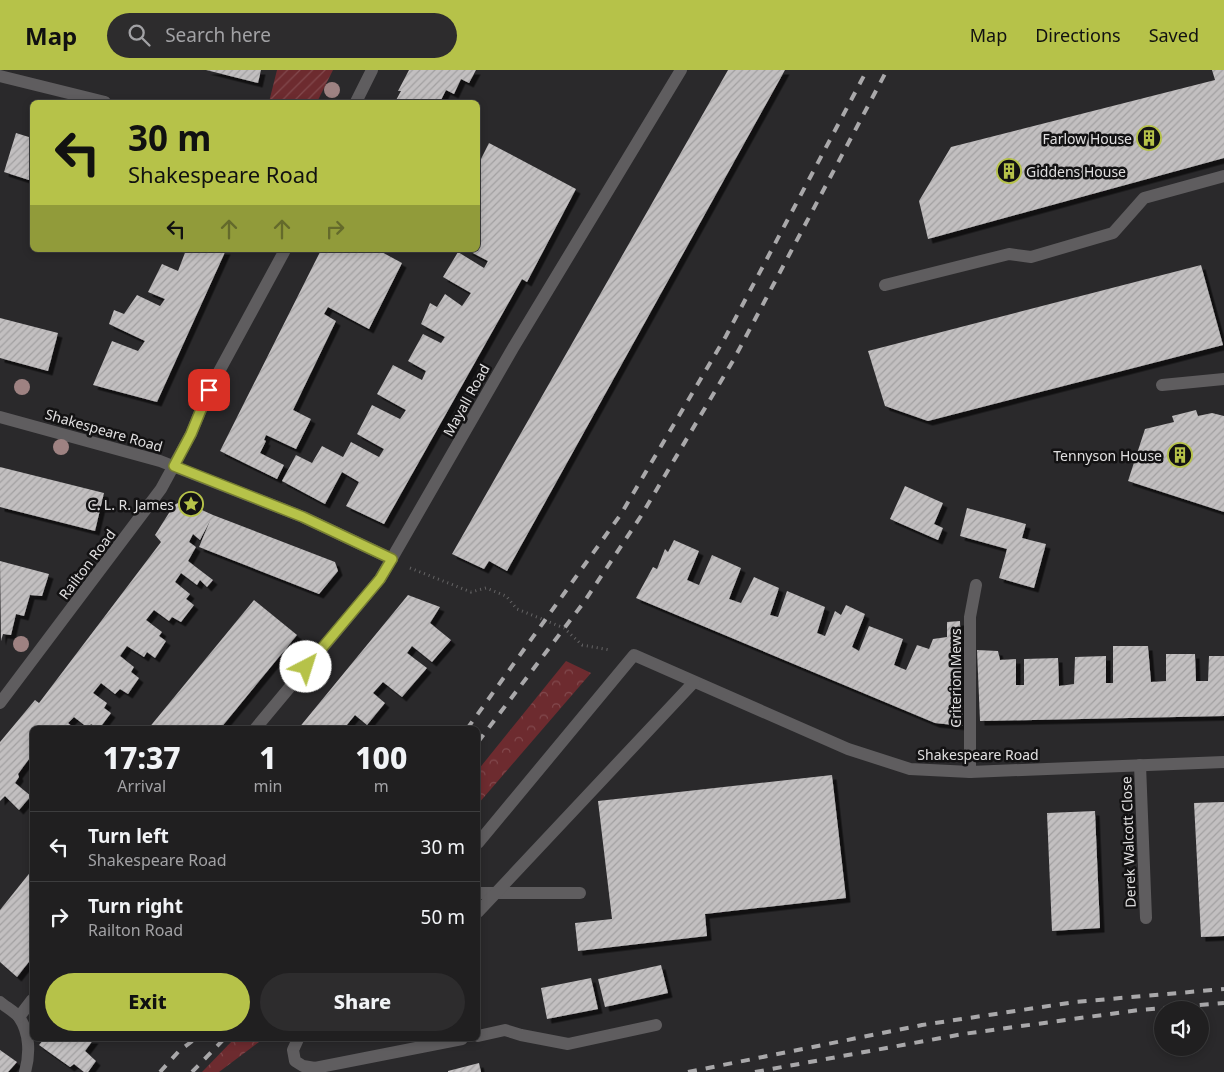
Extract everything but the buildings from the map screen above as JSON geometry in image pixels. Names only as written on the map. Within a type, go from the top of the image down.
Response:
[{"type":"street","points":[[357,100],[372,70]]},
{"type":"street","name":"Mayall Road","points":[[258,726],[380,579],[513,348],[681,70]]},
{"type":"street","points":[[0,76],[97,100]]},
{"type":"street","points":[[885,285],[1009,254],[1031,257],[1113,233],[1144,198],[1224,176]]},
{"type":"street","name":"Railton Road","points":[[0,703],[152,502],[191,434],[209,390],[284,252]]},
{"type":"street","points":[[1162,385],[1224,380]]},
{"type":"street","name":"Shakespeare Road","points":[[0,417],[138,453],[174,466],[303,517],[392,559]]},
{"type":"street","name":"Criterion Mews","points":[[970,772],[970,617],[976,585]]},
{"type":"street","name":"Shakespeare Road","points":[[480,841],[634,655],[848,749],[910,769],[970,772],[1224,762]]},
{"type":"street","points":[[480,910],[694,682]]},
{"type":"street","name":"Derek Walcott Close","points":[[1140,765],[1146,918]]},
{"type":"street","points":[[480,893],[580,893]]},
{"type":"street","points":[[0,1002],[19,1017],[28,1039],[28,1062],[25,1072]]},
{"type":"street","points":[[19,1017],[30,1003]]},
{"type":"street","points":[[480,1036],[505,1030],[521,1036],[568,1044],[656,1025]]},
{"type":"street","points":[[297,1041],[293,1050],[295,1061],[303,1066],[315,1068],[452,1041]]},
{"type":"path","points":[[403,566],[471,592],[486,588],[506,596],[516,609],[564,628],[582,645]]},
{"type":"green space","points":[[277,70],[333,70],[318,100],[270,100]]},
{"type":"green space","points":[[566,661],[591,673],[480,802],[480,768]]},
{"type":"green space","points":[[232,1041],[260,1041],[219,1072],[202,1072]]},
{"type":"railway","points":[[469,726],[621,514],[726,336],[867,70]]},
{"type":"railway","points":[[480,739],[584,602],[641,516],[734,359],[887,70]]},
{"type":"railway","points":[[688,1072],[922,1025],[1075,1002],[1224,989]]},
{"type":"railway","points":[[755,1072],[963,1034],[1139,1010],[1224,1003]]},
{"type":"railway","points":[[160,1072],[179,1051],[192,1041]]},
{"type":"railway","points":[[192,1072],[222,1041]]},
{"type":"place","name":"Farlow House","points":[[1149,138]]},
{"type":"place","name":"Giddens House","points":[[1009,171]]},
{"type":"place","name":"Tennyson House","points":[[1180,455]]},
{"type":"place","name":"C. L. R. James","points":[[191,504]]},
{"type":"route","points":[[209,390],[201,413],[174,466],[303,517],[392,559],[364,600],[306,667]]}]
